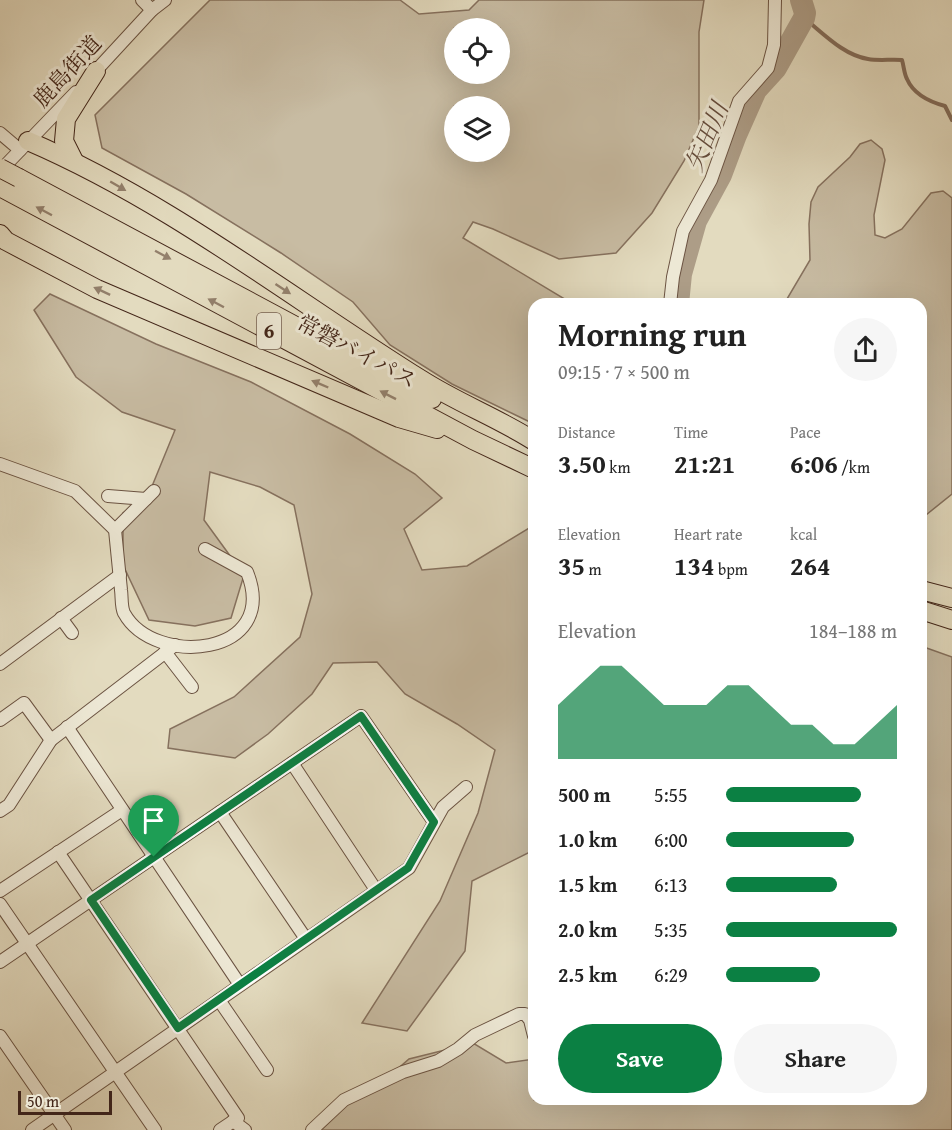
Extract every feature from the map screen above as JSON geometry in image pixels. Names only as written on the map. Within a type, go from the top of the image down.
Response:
[{"type":"highway","points":[[74,161],[64,141],[66,119],[96,71]]},
{"type":"highway","points":[[24,146],[74,161],[196,231],[423,381],[528,437]]},
{"type":"highway","name":"常磐バイパス","points":[[0,170],[8,185],[473,440],[528,466]]},
{"type":"highway","name":"常磐バイパス","points":[[8,185],[447,407],[528,445]]},
{"type":"highway","points":[[2,238],[97,290],[197,333],[399,418],[473,440]]},
{"type":"highway","points":[[927,590],[952,592]]},
{"type":"highway","points":[[927,591],[952,598]]},
{"type":"highway","points":[[927,612],[952,618]]},
{"type":"street","points":[[142,0],[152,10]]},
{"type":"street","name":"鹿島街道","points":[[0,170],[152,10],[165,0]]},
{"type":"street","points":[[671,298],[683,231],[711,180],[739,101],[768,68],[774,45],[775,0]]},
{"type":"street","points":[[0,133],[24,146]]},
{"type":"street","points":[[0,464],[75,491],[115,530],[123,611],[140,630],[170,648],[192,687]]},
{"type":"street","points":[[108,496],[150,495],[115,530]]},
{"type":"street","points":[[0,811],[9,805],[51,740],[67,727],[170,648],[195,647],[230,639],[249,620],[254,597],[247,572],[205,549]]},
{"type":"street","points":[[0,664],[120,575]]},
{"type":"street","points":[[61,618],[72,633]]},
{"type":"street","points":[[0,720],[24,703],[51,740]]},
{"type":"street","points":[[0,962],[361,716],[434,822]]},
{"type":"street","points":[[67,727],[240,985]]},
{"type":"street","points":[[292,763],[376,890]]},
{"type":"street","points":[[32,1130],[408,868],[443,807],[466,786]]},
{"type":"street","points":[[0,891],[122,810]]},
{"type":"street","points":[[220,812],[306,939]]},
{"type":"street","points":[[58,852],[238,1118],[220,1130]]},
{"type":"street","points":[[0,904],[155,1130]]},
{"type":"street","points":[[219,1000],[267,1070]]},
{"type":"street","points":[[312,1130],[345,1100],[403,1072],[438,1062],[475,1035],[519,1014],[523,1013],[528,1016]]},
{"type":"street","points":[[0,1036],[65,1130]]},
{"type":"street","points":[[233,1121],[245,1130]]},
{"type":"shaded area","points":[[210,0],[400,0],[419,14],[469,10],[479,0],[704,0],[699,32],[699,126],[684,161],[652,213],[616,253],[559,259],[473,222],[463,238],[563,298],[528,298],[528,421],[452,384],[390,345],[353,302],[281,253],[186,194],[102,148],[95,115]]},
{"type":"shaded area","points":[[871,140],[882,149],[885,160],[874,215],[875,235],[885,238],[902,229],[931,193],[943,191],[952,198],[952,494],[927,514],[927,298],[788,298],[810,260],[811,202],[818,187],[850,157],[860,144]]},
{"type":"shaded area","points":[[50,294],[156,344],[251,382],[350,434],[415,474],[442,498],[404,529],[422,570],[467,566],[528,529],[528,853],[472,881],[465,951],[407,1031],[362,1023],[440,901],[478,813],[495,750],[457,724],[405,694],[377,662],[333,663],[312,694],[268,734],[235,758],[168,748],[170,729],[234,697],[300,637],[312,594],[294,505],[260,487],[210,472],[204,520],[244,575],[231,618],[195,626],[149,620],[123,565],[123,513],[148,496],[175,430],[122,412],[76,377],[34,310]]},
{"type":"shaded area","points":[[927,648],[952,657],[952,1130],[319,1130],[355,1096],[371,1092],[409,1059],[473,1043],[506,1063],[528,1060],[528,1105],[927,1105]]},
{"type":"waterway","name":"矢田川","points":[[679,298],[681,274],[696,221],[721,175],[756,90],[776,68],[804,18],[805,13],[801,0]]},
{"type":"waterway","points":[[804,18],[834,43],[859,57],[872,60],[902,60],[910,85],[918,94],[945,106],[952,120]]},
{"type":"route","points":[[361,716],[434,822],[408,868],[178,1028],[91,900],[154,857],[361,716]]}]
